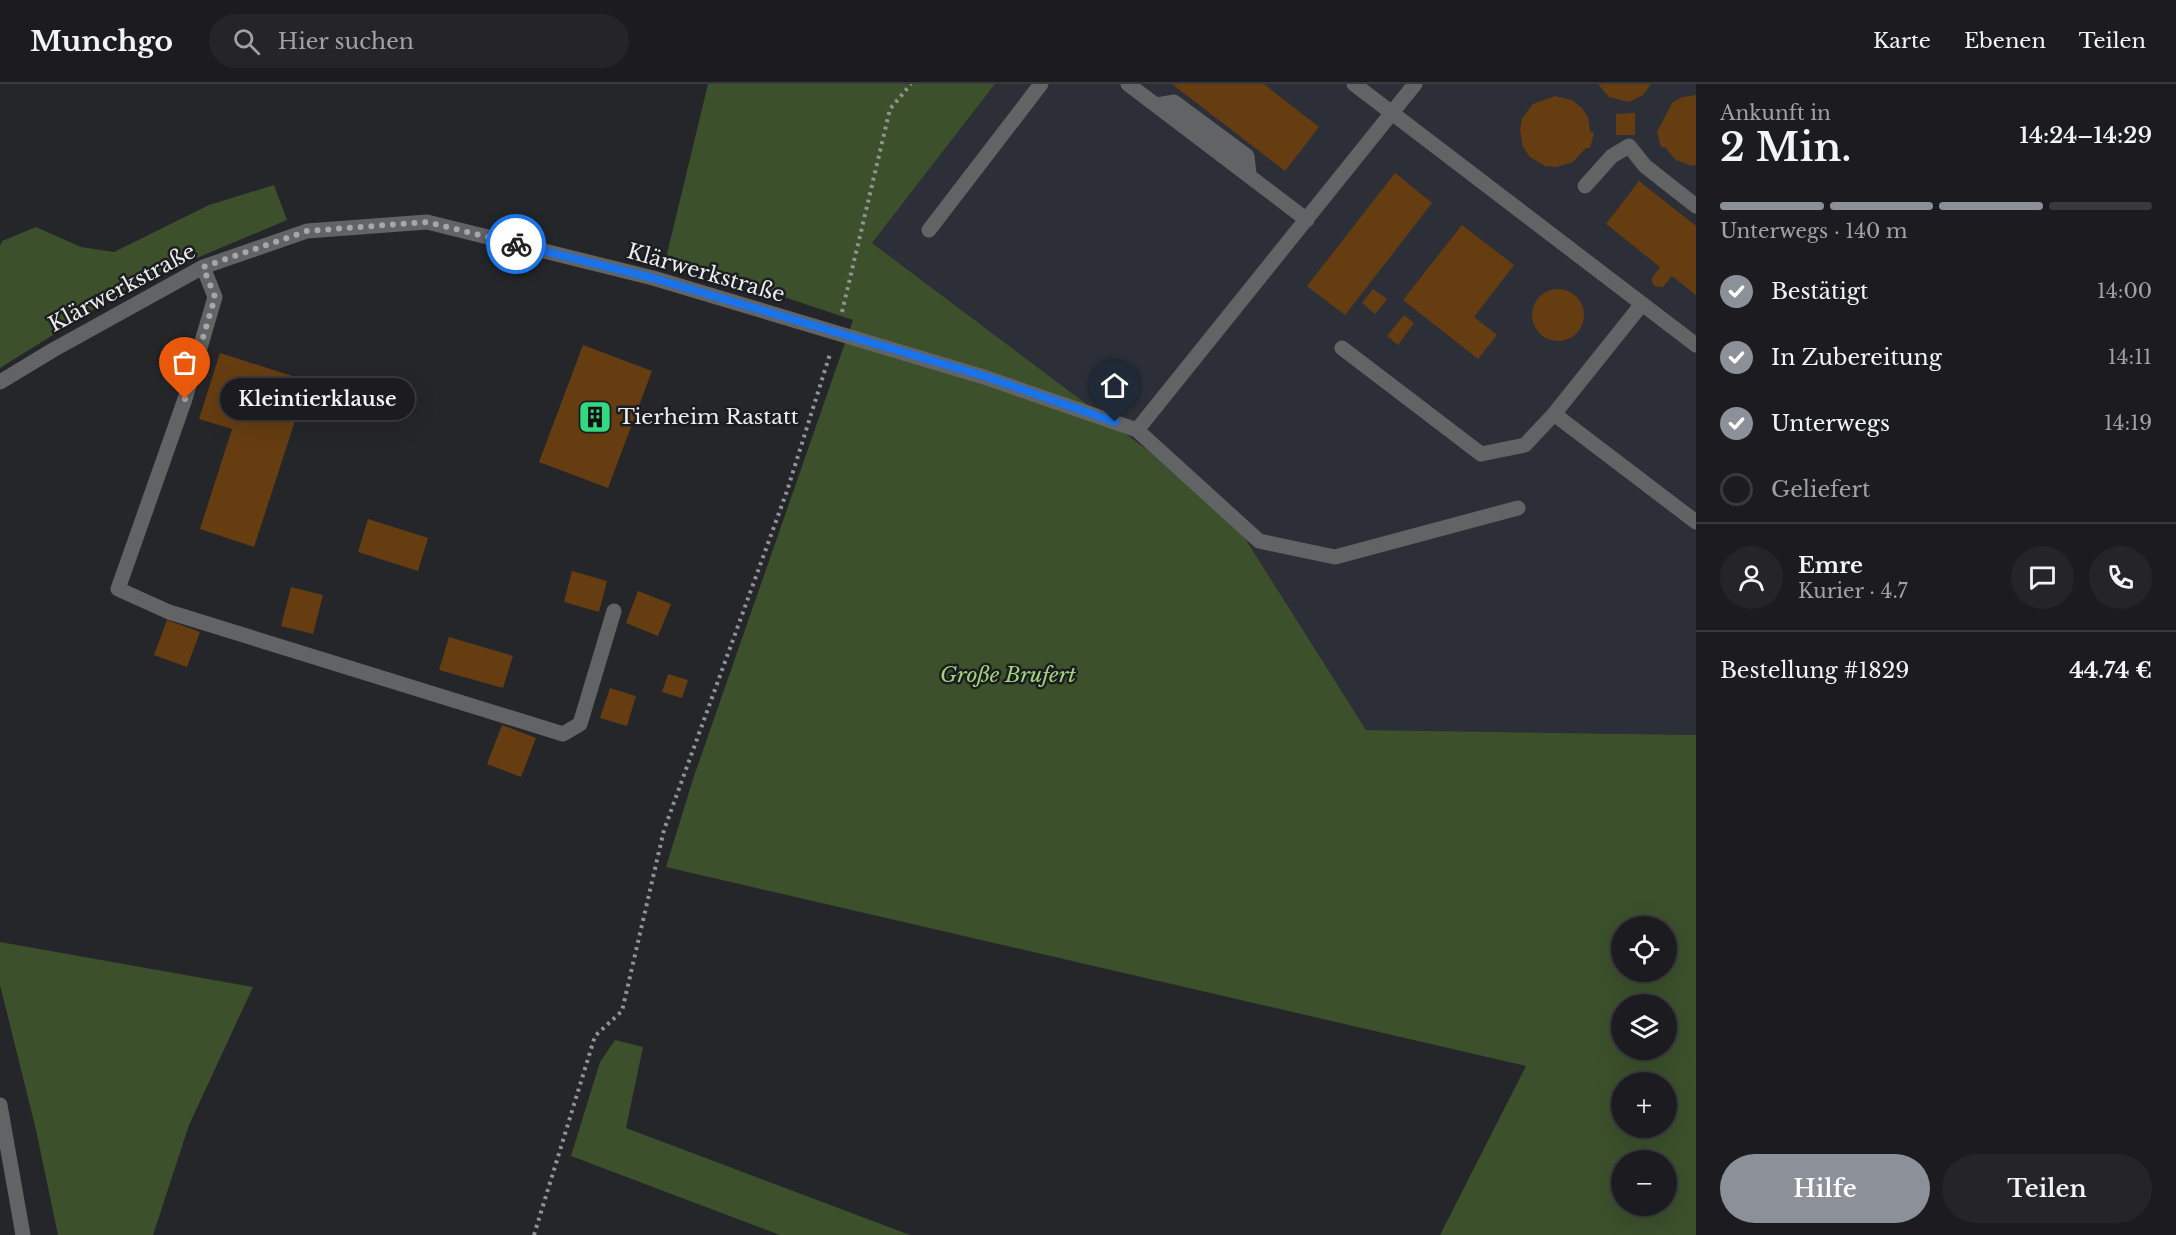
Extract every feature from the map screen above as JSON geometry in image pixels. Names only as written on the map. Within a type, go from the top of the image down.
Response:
[{"type":"street","points":[[929,230],[1041,84]]},
{"type":"street","points":[[1128,84],[1308,220]]},
{"type":"street","points":[[1354,84],[1696,345]]},
{"type":"street","points":[[1415,84],[1137,430],[1259,541],[1335,556],[1518,508]]},
{"type":"street","points":[[1585,186],[1612,156],[1629,146],[1645,166],[1696,206]]},
{"type":"street","name":"Klärwerkstraße","points":[[0,382],[203,267],[307,231],[427,222],[653,278],[984,376],[1137,430]]},
{"type":"street","points":[[203,267],[215,297],[185,399],[118,589],[169,612],[563,734],[580,724],[614,611]]},
{"type":"street","points":[[1342,348],[1481,454],[1525,445],[1554,414],[1642,304]]},
{"type":"street","points":[[1554,414],[1696,522]]},
{"type":"street","points":[[0,1105],[23,1235]]},
{"type":"path","points":[[534,1235],[595,1036],[622,1011],[664,830],[787,491],[837,334],[890,109],[911,84]]},
{"type":"shaded area","points":[[995,84],[1696,84],[1696,735],[1366,730],[1263,568],[872,243]]},
{"type":"green space","name":"Große Brufert","points":[[708,84],[995,84],[872,243],[1227,510],[1366,730],[1696,735],[1696,1235],[1440,1235],[1526,1066],[666,867],[693,779],[853,320],[666,258]]},
{"type":"green space","points":[[274,185],[287,220],[135,284],[0,368],[0,246],[2,241],[36,227],[81,247],[114,252],[209,205]]},
{"type":"green space","points":[[0,942],[253,987],[189,1125],[153,1235],[58,1235],[36,1130],[0,985]]},
{"type":"green space","points":[[615,1040],[643,1047],[626,1128],[910,1235],[780,1235],[571,1156],[600,1062]]},
{"type":"building","points":[[1172,84],[1264,84],[1319,127],[1285,171]]},
{"type":"building","points":[[1598,84],[1651,84],[1643,95],[1629,102],[1609,97]]},
{"type":"building","points":[[1696,95],[1696,165],[1692,166],[1676,160],[1665,147],[1661,147],[1657,132],[1672,103],[1682,97]]},
{"type":"building","points":[[1555,96],[1572,100],[1582,108],[1588,117],[1590,131],[1594,133],[1590,148],[1586,148],[1573,162],[1556,167],[1545,166],[1530,157],[1523,147],[1520,130],[1522,118],[1533,104]]},
{"type":"building","points":[[1635,113],[1635,135],[1616,135],[1616,114]]},
{"type":"building","points":[[1395,173],[1432,203],[1345,315],[1307,286]]},
{"type":"building","points":[[1639,181],[1696,226],[1696,295],[1672,276],[1663,287],[1654,286],[1651,279],[1660,267],[1606,224]]},
{"type":"building","points":[[1462,225],[1514,265],[1474,317],[1497,335],[1478,359],[1403,300]]},
{"type":"building","points":[[1373,289],[1387,299],[1375,314],[1362,303]]},
{"type":"building","points":[[1558,289],[1568,291],[1576,297],[1582,305],[1584,315],[1582,325],[1576,333],[1568,339],[1558,341],[1548,339],[1540,333],[1534,325],[1532,315],[1534,305],[1540,297],[1548,291]]},
{"type":"building","points":[[1404,315],[1414,323],[1398,345],[1387,336]]},
{"type":"building","name":"Tierheim Rastatt","points":[[583,345],[652,371],[608,488],[539,462]]},
{"type":"building","points":[[220,353],[308,381],[254,547],[200,529],[232,429],[199,419]]},
{"type":"building","points":[[368,519],[428,538],[418,571],[358,552]]},
{"type":"building","points":[[572,571],[607,581],[599,612],[564,602]]},
{"type":"building","points":[[291,587],[323,595],[313,634],[281,626]]},
{"type":"building","points":[[638,591],[671,604],[658,636],[626,623]]},
{"type":"building","points":[[167,620],[200,632],[187,667],[154,655]]},
{"type":"building","points":[[449,637],[513,656],[503,688],[439,670]]},
{"type":"building","points":[[668,674],[688,680],[682,698],[662,692]]},
{"type":"building","points":[[610,688],[636,696],[627,726],[600,718]]},
{"type":"building","points":[[502,725],[536,738],[521,777],[487,764]]},
{"type":"way so far","points":[[185,399],[215,297],[203,267],[307,231],[427,222],[516,244]]},
{"type":"place","name":"Kleintierklause","points":[[185,399]]},
{"type":"place","name":"Tierheim Rastatt","points":[[595,417]]},
{"type":"route","points":[[516,244],[653,278],[984,376],[1115,422]]}]
